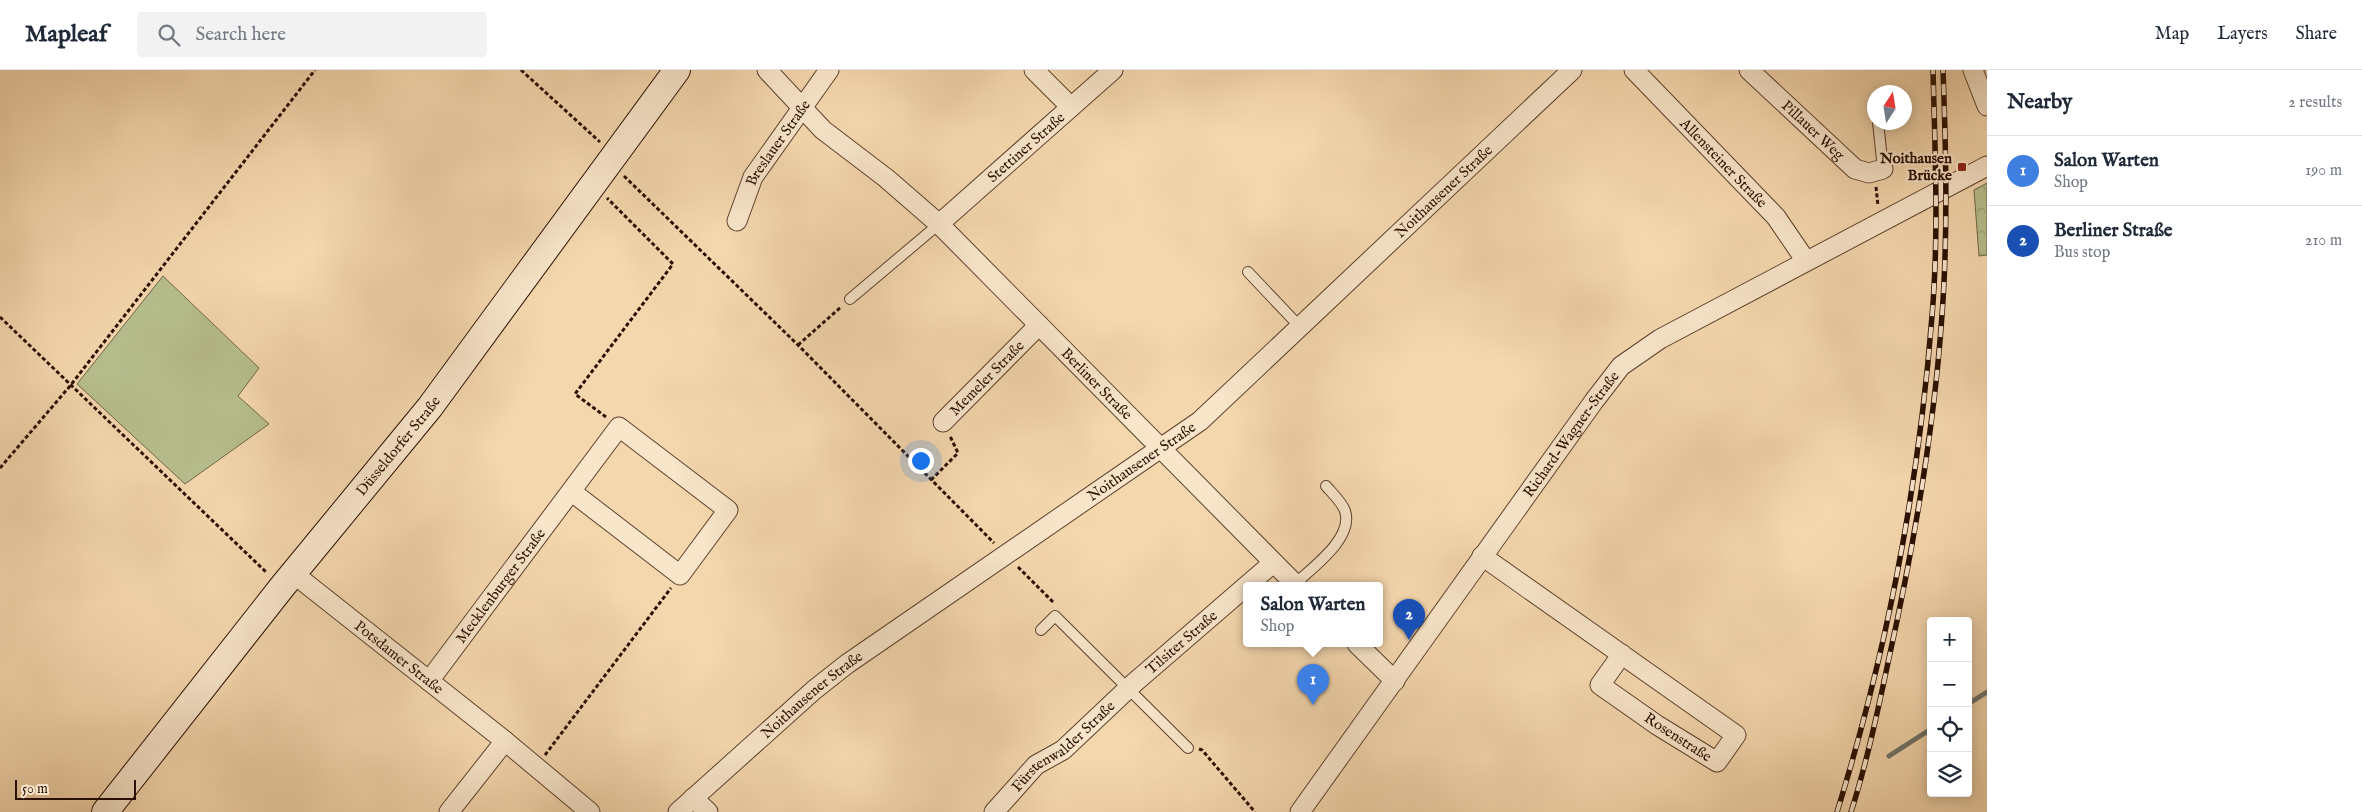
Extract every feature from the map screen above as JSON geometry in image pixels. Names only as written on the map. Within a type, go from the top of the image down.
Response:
[{"type":"street","name":"Düsseldorfer Straße","points":[[105,812],[288,581],[430,407],[594,186],[677,70]]},
{"type":"street","name":"Berliner Straße","points":[[768,70],[801,109],[831,137],[886,178],[939,224],[1293,582]]},
{"type":"street","name":"Breslauer Straße","points":[[737,221],[753,177],[829,70]]},
{"type":"street","points":[[1034,70],[1071,107]]},
{"type":"street","name":"Stettiner Straße","points":[[939,224],[1113,70]]},
{"type":"street","name":"Noithausener Straße","points":[[678,812],[830,676],[1006,554],[1162,450],[1200,421],[1301,328],[1572,70]]},
{"type":"street","name":"Allensteiner Straße","points":[[1634,70],[1776,217],[1806,261]]},
{"type":"street","name":"Pillauer Weg","points":[[1750,70],[1856,169],[1869,173],[1878,171]]},
{"type":"street","points":[[1972,70],[1987,106]]},
{"type":"street","name":"Richard-Wagner-Straße","points":[[1300,812],[1594,401],[1626,362],[1660,340],[1882,220],[1987,166]]},
{"type":"street","name":"Memeler Straße","points":[[943,422],[1039,324]]},
{"type":"street","points":[[572,492],[680,575],[728,510],[619,427]]},
{"type":"street","name":"Mecklenburger Straße","points":[[430,681],[619,427]]},
{"type":"street","name":"Rosenstraße","points":[[1482,556],[1622,654],[1736,735],[1717,762],[1657,725],[1600,685],[1622,654]]},
{"type":"street","name":"Tilsiter Straße","points":[[1251,582],[1273,563]]},
{"type":"street","name":"Potsdamer Straße","points":[[288,581],[430,681],[590,812]]},
{"type":"street","name":"Tilsiter Straße","points":[[1131,686],[1243,589]]},
{"type":"street","points":[[1360,647],[1395,681]]},
{"type":"street","name":"Fürstenwalder Straße","points":[[994,812],[1036,765],[1063,750],[1131,686]]},
{"type":"street","points":[[449,812],[505,741]]},
{"type":"street","points":[[693,798],[708,812]]},
{"type":"lane","points":[[1878,130],[1878,171]]},
{"type":"lane","points":[[850,299],[939,224]]},
{"type":"lane","points":[[1248,272],[1301,328]]},
{"type":"lane","points":[[1299,582],[1345,532],[1347,520],[1345,508],[1326,486]]},
{"type":"lane","points":[[1042,630],[1055,616],[1131,686],[1188,748]]},
{"type":"path","points":[[0,468],[70,386],[315,70]]},
{"type":"path","points":[[521,70],[613,159],[1006,554]]},
{"type":"path","points":[[1878,171],[1878,210],[1882,220]]},
{"type":"path","points":[[594,186],[673,264],[575,394],[619,427]]},
{"type":"path","points":[[798,345],[850,299]]},
{"type":"path","points":[[0,318],[70,386],[288,581]]},
{"type":"path","name":"Memeler Straße","points":[[931,480],[958,453],[943,422]]},
{"type":"path","points":[[536,766],[680,575]]},
{"type":"path","points":[[1188,748],[1202,750],[1255,812]]},
{"type":"green space","points":[[1987,183],[1987,255],[1979,256],[1974,190]]},
{"type":"green space","points":[[163,276],[259,368],[238,396],[269,424],[185,484],[77,384]]},
{"type":"waterway","points":[[1972,701],[1987,692]]},
{"type":"waterway","points":[[1889,756],[1927,732]]},
{"type":"railway","points":[[1837,812],[1855,751],[1886,629],[1919,442],[1934,285],[1936,193],[1933,70]]},
{"type":"railway","points":[[1851,812],[1872,736],[1898,616],[1915,530],[1934,402],[1942,315],[1946,224],[1943,70]]},
{"type":"place","name":"Noithausen Brücke","points":[[1962,167]]},
{"type":"place","name":"Berliner Straße","points":[[1409,640]]},
{"type":"place","name":"Salon Warten","points":[[1313,705]]}]
